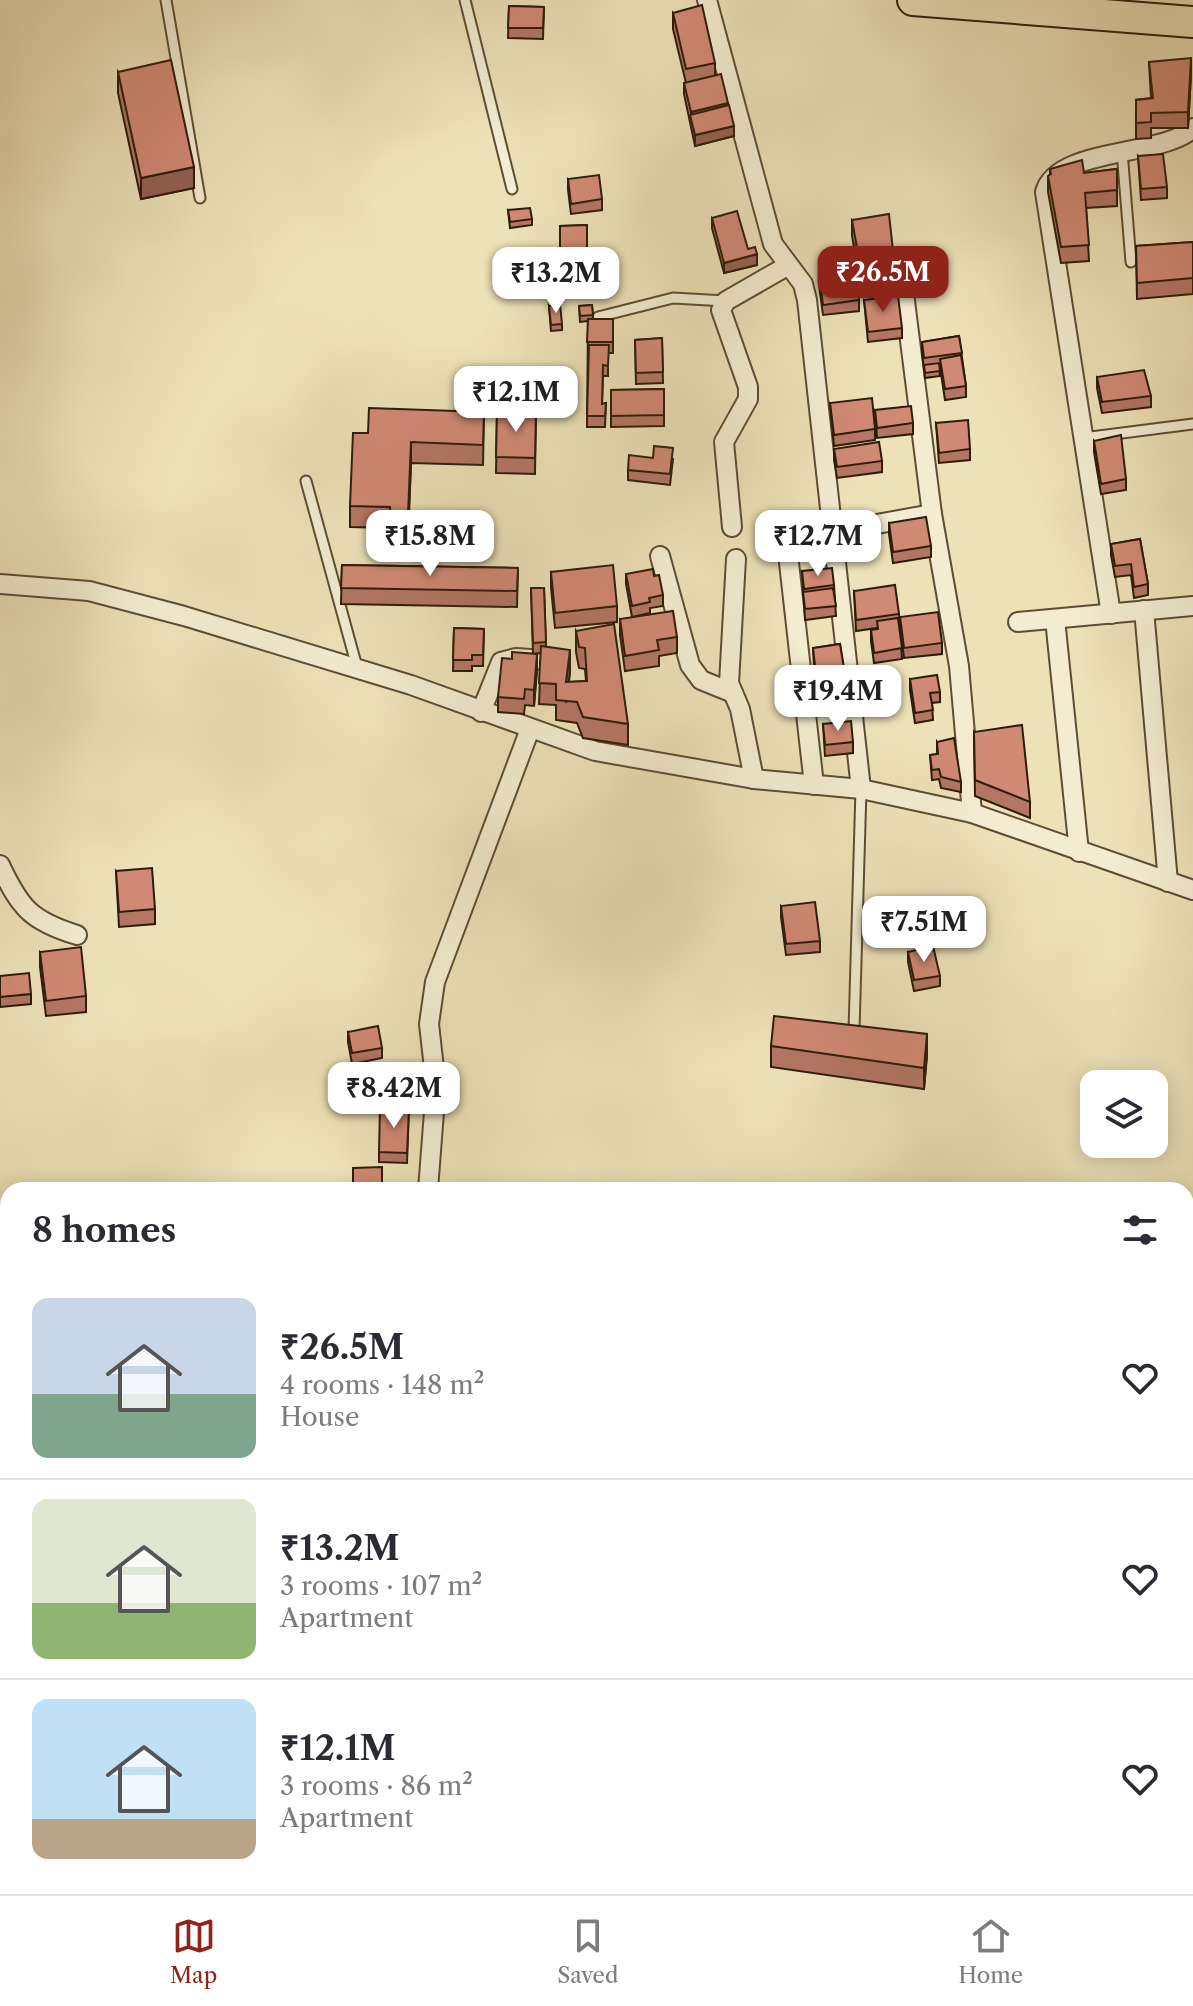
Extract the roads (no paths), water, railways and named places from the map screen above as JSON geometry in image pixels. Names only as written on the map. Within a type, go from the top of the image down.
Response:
[{"type":"main road","points":[[913,0],[1193,22]]},
{"type":"street","points":[[707,0],[773,244],[803,284],[807,300],[861,789]]},
{"type":"street","points":[[1111,614],[1045,192],[1048,181],[1058,173],[1193,130]]},
{"type":"street","points":[[900,262],[932,514],[959,666],[972,813]]},
{"type":"street","points":[[732,527],[724,442],[748,399],[748,387],[721,320],[721,310],[726,301],[787,266]]},
{"type":"street","points":[[814,785],[788,554],[791,545],[801,539],[932,514]]},
{"type":"street","points":[[660,556],[690,665],[701,680],[733,693]]},
{"type":"street","points":[[736,559],[728,666],[754,779]]},
{"type":"street","points":[[0,584],[89,591],[357,668],[595,751],[754,779],[861,789],[972,813],[1193,890]]},
{"type":"street","points":[[1018,622],[1193,606]]},
{"type":"street","points":[[1144,610],[1168,882]]},
{"type":"street","points":[[1055,619],[1079,852]]},
{"type":"street","points":[[481,712],[501,662],[516,658],[560,661]]},
{"type":"street","points":[[429,1182],[436,1086],[430,1006],[435,982],[530,729]]},
{"type":"street","points":[[0,865],[16,900],[43,925],[77,935]]},
{"type":"lane","points":[[166,0],[200,198]]},
{"type":"lane","points":[[465,0],[512,189]]},
{"type":"lane","points":[[1122,151],[1131,262]]},
{"type":"lane","points":[[598,317],[673,298],[726,301]]},
{"type":"lane","points":[[1083,438],[1193,424]]},
{"type":"lane","points":[[306,481],[357,668]]},
{"type":"lane","points":[[854,1030],[861,789]]}]
